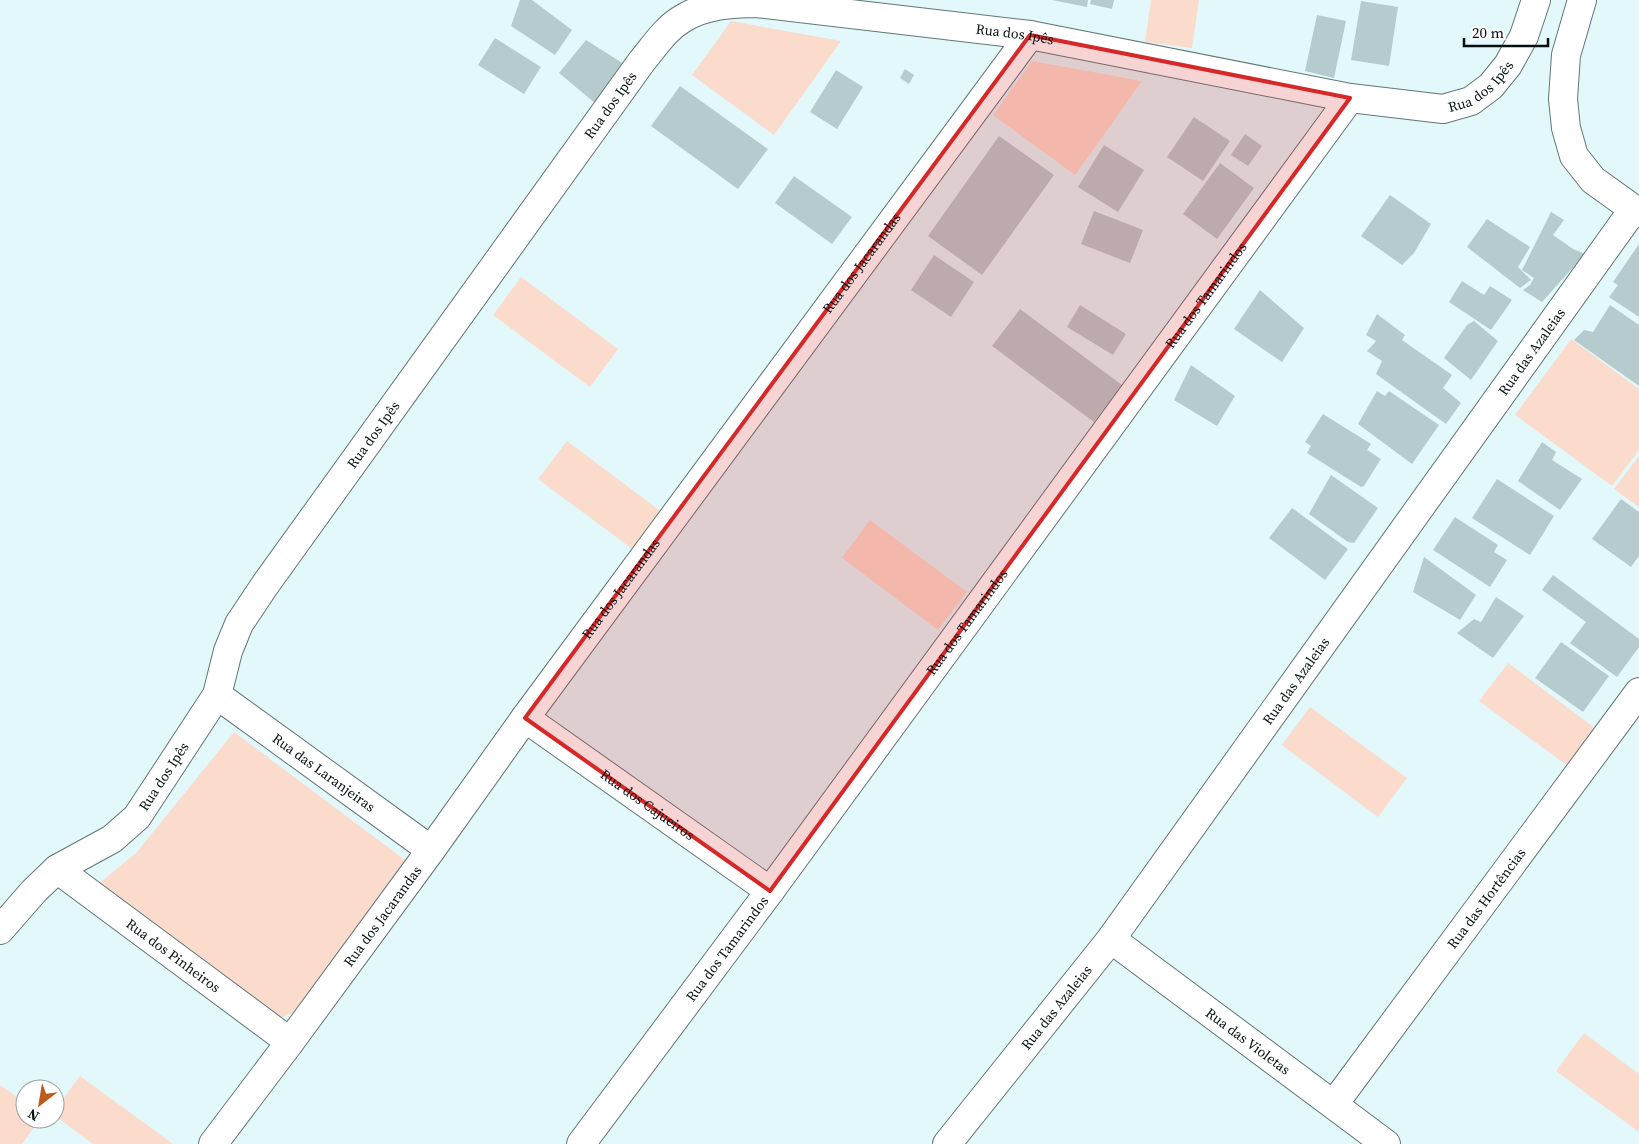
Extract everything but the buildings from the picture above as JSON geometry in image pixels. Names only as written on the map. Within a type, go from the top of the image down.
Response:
[{"type":"street","name":"Rua dos Ipês","points":[[0,930],[34,891],[57,869],[112,838],[138,817],[217,695],[228,651],[239,624],[265,585],[642,61],[663,36],[682,19],[703,10],[731,3],[757,3],[1030,35],[1350,98],[1443,109],[1471,101],[1491,86],[1508,65],[1524,36],[1536,0]]},
{"type":"street","points":[[1582,0],[1566,55],[1563,99],[1566,128],[1574,156],[1593,180],[1636,211]]},
{"type":"street","name":"Rua dos Jacarandas","points":[[213,1144],[431,850],[524,718],[1030,35]]},
{"type":"street","name":"Rua dos Tamarindos","points":[[581,1144],[770,891],[1350,98]]},
{"type":"street","name":"Rua das Azaleias","points":[[947,1144],[1111,939],[1636,211]]},
{"type":"street","name":"Rua das Hortências","points":[[1334,1104],[1639,692]]},
{"type":"street","name":"Rua das Laranjeiras","points":[[217,695],[431,850]]},
{"type":"street","name":"Rua dos Cajueiros","points":[[524,718],[770,891]]},
{"type":"street","name":"Rua dos Pinheiros","points":[[57,869],[290,1042]]},
{"type":"street","name":"Rua das Violetas","points":[[1111,939],[1386,1144]]},
{"type":"highlighted area","points":[[1030,35],[1350,98],[770,891],[525,718]]},
{"type":"shaded area","points":[[1151,0],[1199,0],[1192,48],[1145,42]]},
{"type":"shaded area","points":[[731,21],[841,41],[774,135],[692,75]]},
{"type":"shaded area","points":[[1032,61],[1142,81],[1075,175],[993,115]]},
{"type":"shaded area","points":[[521,277],[618,349],[590,387],[493,315]]},
{"type":"shaded area","points":[[1571,339],[1639,389],[1639,450],[1612,486],[1515,415]]},
{"type":"shaded area","points":[[567,441],[663,513],[635,551],[538,479]]},
{"type":"shaded area","points":[[1639,456],[1639,507],[1614,489]]},
{"type":"shaded area","points":[[870,520],[967,592],[938,630],[842,558]]},
{"type":"shaded area","points":[[1508,663],[1604,735],[1576,772],[1479,701]]},
{"type":"shaded area","points":[[1310,707],[1407,778],[1378,817],[1282,745]]},
{"type":"shaded area","points":[[234,732],[413,866],[303,1008],[281,1018],[95,887],[137,852]]},
{"type":"shaded area","points":[[1584,1033],[1639,1074],[1639,1132],[1556,1071]]},
{"type":"shaded area","points":[[80,1076],[173,1144],[93,1144],[65,1123],[65,1096]]},
{"type":"shaded area","points":[[0,1085],[15,1096],[15,1129],[33,1129],[22,1144],[0,1144]]}]
